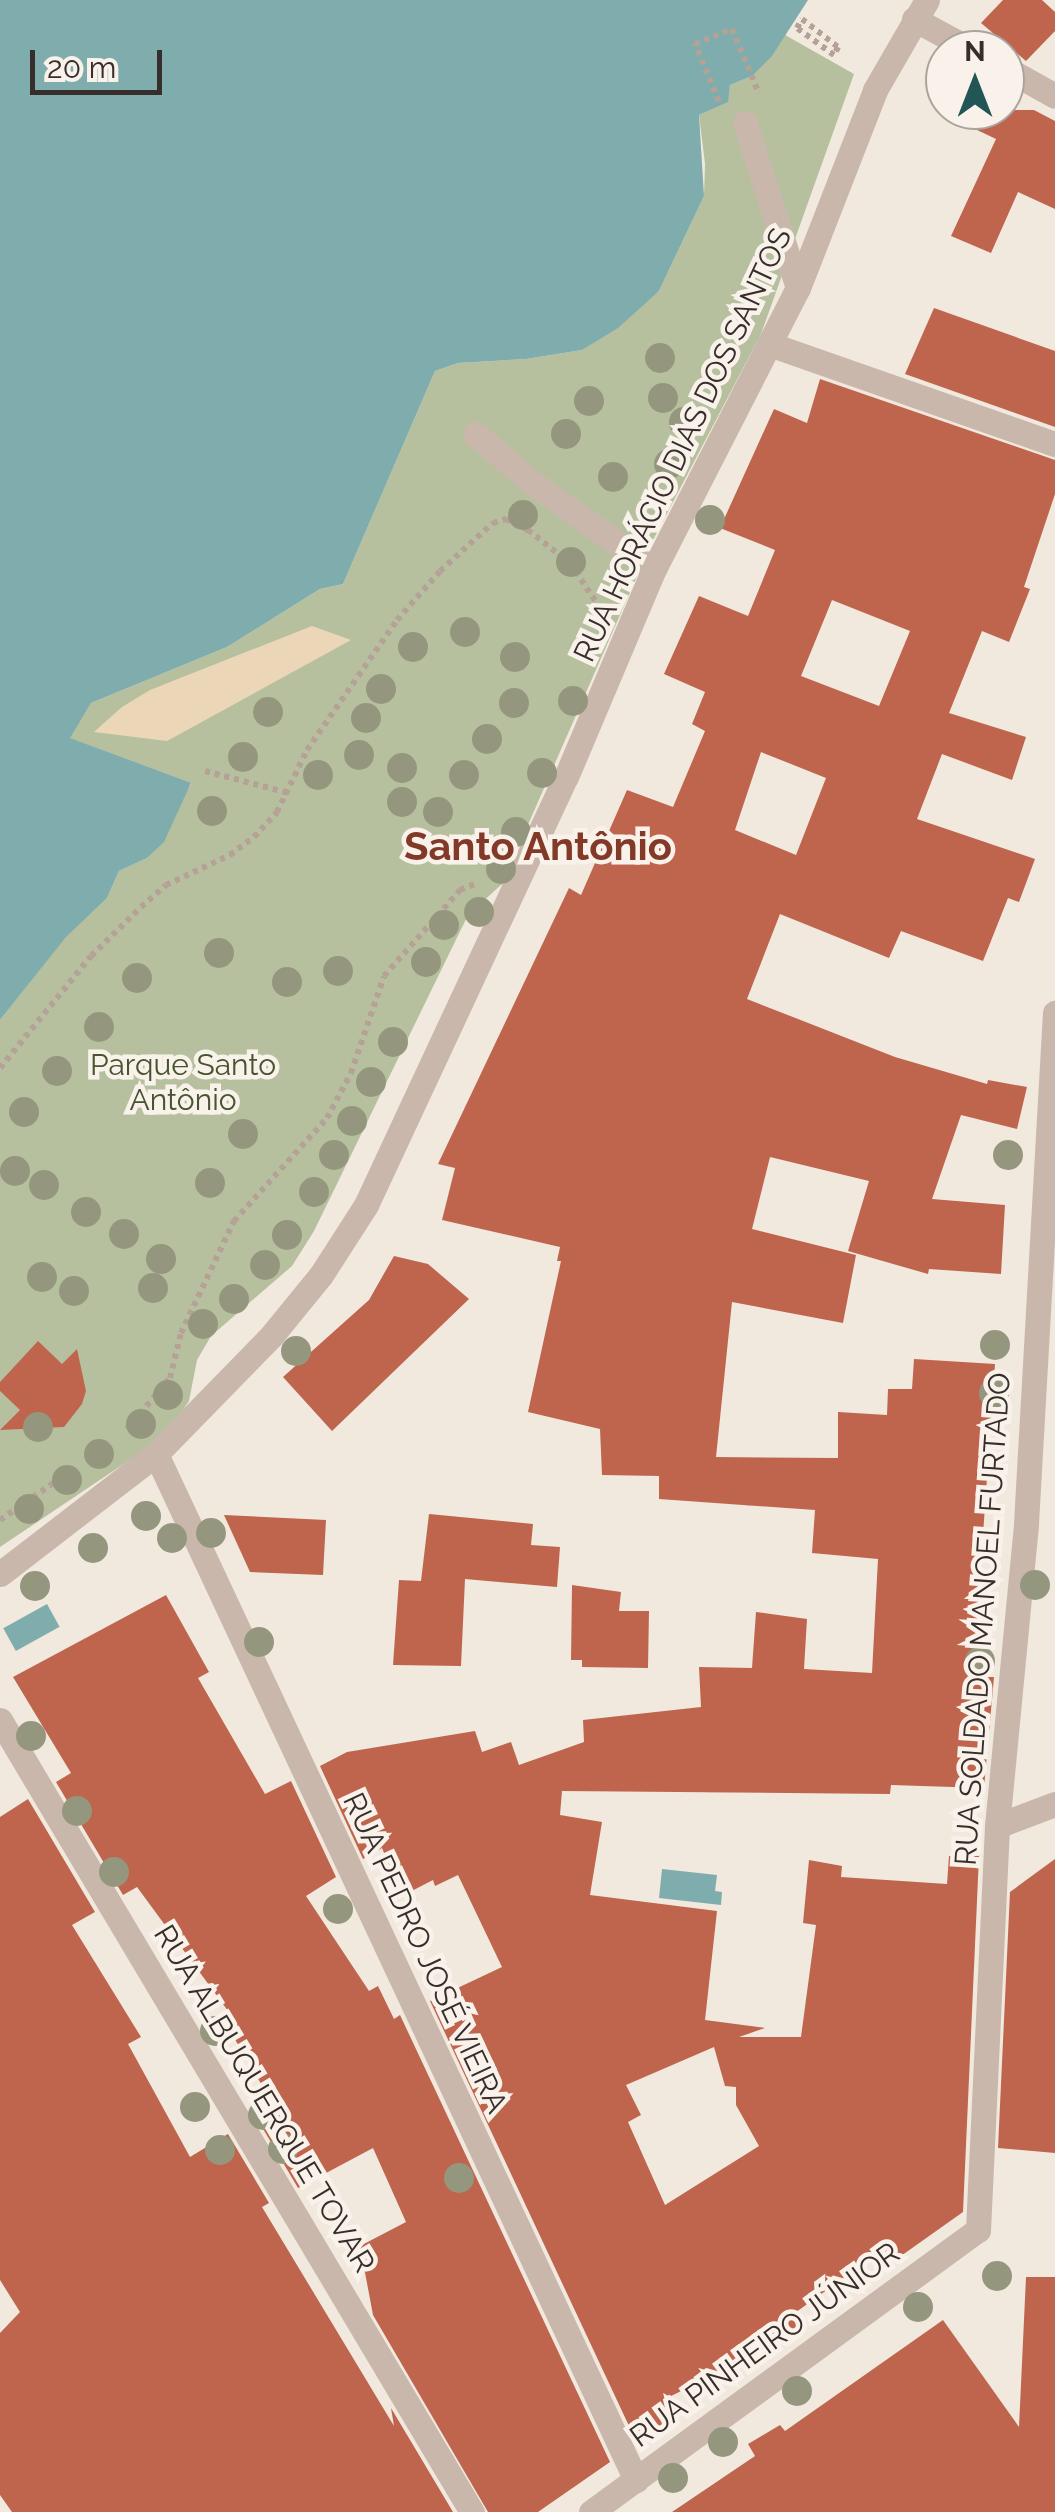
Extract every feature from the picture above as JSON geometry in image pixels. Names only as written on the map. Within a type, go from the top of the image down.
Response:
[{"type":"street","points":[[920,10],[946,30]]},
{"type":"street","name":"RUA HORÁCIO DIAS DOS SANTOS","points":[[0,1574],[156,1454],[272,1335],[321,1275],[366,1205],[566,777],[654,569],[798,288],[875,90],[920,10]]},
{"type":"street","points":[[1025,79],[1055,96]]},
{"type":"street","points":[[754,114],[798,288]]},
{"type":"street","points":[[769,344],[1055,444]]},
{"type":"street","points":[[476,434],[534,484],[654,569]]},
{"type":"street","name":"RUA SOLDADO MANOEL FURTADO","points":[[978,2230],[998,1826],[1026,1523],[1055,1013]]},
{"type":"street","name":"RUA PEDRO JOSÉ VIEIRA","points":[[156,1454],[636,2480]]},
{"type":"street","name":"RUA ALBUQUERQUE TOVAR","points":[[0,1720],[472,2512]]},
{"type":"street","points":[[998,1826],[1055,1804]]},
{"type":"street","name":"RUA PINHEIRO JÚNIOR","points":[[591,2512],[978,2230]]},
{"type":"path","points":[[802,19],[814,28],[838,47],[834,56],[797,28],[802,19]]},
{"type":"path","points":[[720,106],[695,44],[732,29],[754,114]]},
{"type":"path","points":[[0,1068],[90,956],[141,906],[166,886],[230,855],[254,837],[288,793],[308,750],[397,620],[440,571],[493,523],[506,519],[528,530],[570,564],[597,600],[606,623]]},
{"type":"path","points":[[205,771],[288,793]]},
{"type":"path","points":[[123,1434],[170,1378],[182,1333],[234,1221],[328,1118],[351,1073],[384,976],[460,890],[494,876]]},
{"type":"path","points":[[0,1520],[67,1474]]},
{"type":"green space","name":"Parque Santo Antônio","points":[[785,35],[854,74],[761,334],[652,542],[502,884],[468,915],[314,1231],[292,1266],[211,1336],[197,1360],[189,1401],[172,1426],[140,1453],[0,1547],[0,1020],[66,936],[107,898],[119,871],[147,858],[191,784],[69,738],[91,703],[227,647],[320,589],[343,584],[435,371],[458,363],[526,359],[582,350],[659,291],[704,196],[699,115],[727,102],[730,85],[752,76]]},
{"type":"sand","points":[[312,626],[351,640],[167,741],[94,732],[122,707],[150,690]]},
{"type":"water","points":[[0,0],[808,0],[772,56],[752,76],[730,85],[728,102],[699,115],[704,196],[659,291],[618,328],[582,350],[526,359],[458,363],[435,371],[343,584],[320,589],[227,647],[91,703],[70,738],[191,783],[164,842],[147,858],[119,871],[107,898],[66,937],[0,1020]]},
{"type":"water","points":[[47,1604],[60,1627],[16,1651],[3,1628]]},
{"type":"water","points":[[662,1869],[717,1875],[715,1891],[722,1892],[721,1905],[659,1898]]},
{"type":"building","points":[[1003,0],[1042,0],[1055,12],[1055,31],[1026,61],[1025,30],[989,30],[981,23]]},
{"type":"building","points":[[1025,110],[1034,110],[1055,121],[1055,209],[1018,192],[991,253],[951,236],[996,139],[977,130],[1025,130]]},
{"type":"building","points":[[934,308],[1055,351],[1055,427],[905,374]]},
{"type":"building","points":[[820,379],[1055,460],[1055,494],[1024,587],[1030,589],[1009,642],[982,631],[949,713],[1026,737],[1012,780],[942,754],[917,819],[1035,859],[1019,902],[1008,898],[983,961],[901,931],[889,958],[780,914],[747,999],[895,1057],[987,1084],[988,1080],[1027,1087],[1017,1129],[961,1115],[932,1199],[1005,1205],[1001,1274],[929,1269],[928,1274],[848,1251],[869,1181],[770,1157],[752,1229],[856,1255],[843,1323],[732,1302],[716,1457],[838,1458],[838,1412],[887,1415],[888,1389],[912,1389],[914,1359],[995,1364],[973,1677],[994,1677],[984,1788],[891,1785],[890,1794],[562,1791],[560,1815],[602,1822],[590,1895],[717,1911],[705,2020],[765,2028],[739,2037],[801,2037],[816,1925],[803,1923],[809,1860],[842,1866],[841,1877],[947,1884],[949,1856],[979,1856],[963,2212],[891,2263],[884,2249],[792,2315],[801,2328],[671,2396],[680,2412],[637,2443],[430,2001],[502,1967],[458,1875],[435,1886],[433,1880],[402,1896],[382,1848],[363,1859],[320,1766],[347,1752],[475,1731],[482,1752],[511,1742],[519,1765],[584,1742],[583,1720],[701,1707],[699,1667],[752,1668],[756,1612],[807,1619],[804,1669],[872,1673],[878,1559],[812,1553],[815,1510],[659,1499],[659,1476],[602,1475],[600,1429],[528,1412],[561,1261],[557,1261],[560,1247],[442,1220],[455,1168],[438,1164],[569,888],[581,895],[627,790],[673,807],[705,731],[692,724],[705,692],[664,674],[699,596],[748,616],[775,550],[720,528],[774,409],[807,423]],"holes":[[[832,600],[910,631],[879,706],[801,676]],[[761,752],[826,778],[796,855],[735,830]],[[714,2047],[725,2086],[736,2087],[736,2105],[759,2146],[665,2205],[628,2122],[641,2115],[626,2085]]]},
{"type":"building","points":[[394,1256],[428,1264],[469,1299],[332,1431],[283,1377],[369,1300]]},
{"type":"building","points":[[38,1341],[62,1364],[77,1349],[86,1391],[82,1404],[64,1427],[0,1430],[20,1410],[0,1391],[0,1382]]},
{"type":"building","points":[[429,1514],[533,1524],[531,1545],[560,1547],[557,1587],[465,1579],[461,1666],[393,1665],[399,1580],[421,1581]]},
{"type":"building","points":[[224,1515],[326,1520],[323,1575],[250,1572]]},
{"type":"building","points":[[572,1585],[621,1592],[619,1611],[649,1611],[648,1668],[582,1667],[582,1660],[571,1660]]},
{"type":"building","points":[[166,1595],[209,1672],[198,1678],[265,1794],[291,1781],[336,1877],[306,1896],[369,1991],[378,1986],[394,2019],[400,2015],[610,2462],[538,2512],[488,2512],[373,2315],[360,2246],[406,2222],[373,2148],[298,2188],[256,2117],[274,2106],[226,2024],[234,2019],[137,1887],[123,1895],[56,1782],[71,1773],[13,1677]]},
{"type":"building","points":[[28,1799],[95,1912],[72,1925],[141,2037],[128,2044],[190,2157],[228,2134],[269,2203],[262,2207],[394,2426],[391,2408],[453,2512],[12,2512],[0,2495],[0,2333],[20,2312],[0,2280],[0,1817]]},
{"type":"building","points":[[1055,1859],[1055,2153],[998,2148],[1010,1892]]},
{"type":"building","points":[[1026,2277],[1055,2277],[1055,2512],[672,2512],[755,2456],[748,2444],[780,2425],[785,2431],[943,2320],[1019,2427]]},
{"type":"district","name":"Santo Antônio","points":[[538,846]]}]
